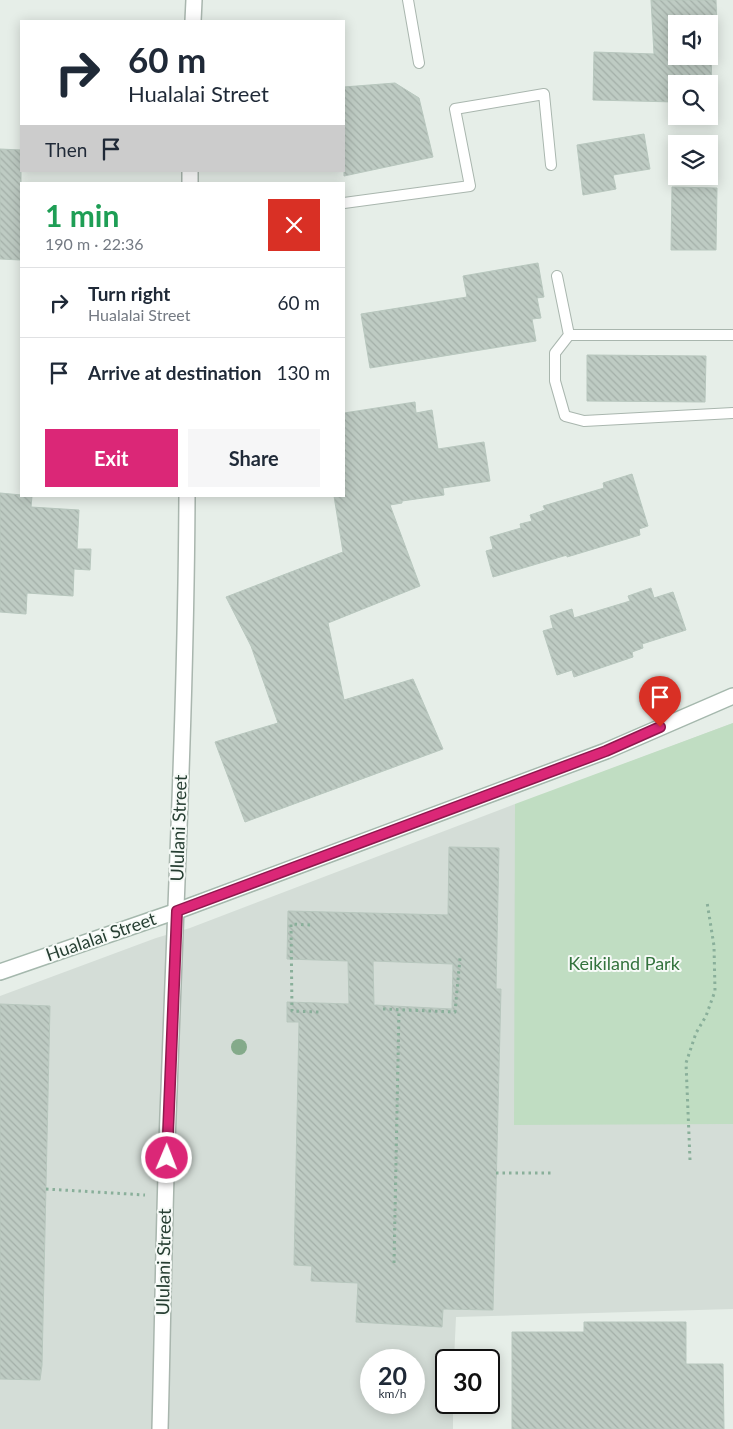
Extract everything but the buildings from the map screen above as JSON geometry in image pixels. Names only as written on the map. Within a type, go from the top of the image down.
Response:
[{"type":"street","points":[[193,20],[194,0]]},
{"type":"street","name":"Ululani Street","points":[[160,1429],[168,1092],[177,911],[186,614],[187,497]]},
{"type":"street","name":"Hualalai Street","points":[[0,972],[177,911],[606,751],[733,696]]},
{"type":"lane","points":[[408,0],[419,63]]},
{"type":"lane","points":[[345,203],[470,186],[456,109],[544,94],[551,164]]},
{"type":"lane","points":[[557,276],[569,335],[555,353],[556,381],[565,416],[584,421],[733,413]]},
{"type":"lane","points":[[569,335],[733,335]]},
{"type":"path","points":[[690,1160],[686,1063],[689,1050],[706,1016],[715,990],[714,946],[707,902]]},
{"type":"path","points":[[310,925],[292,924],[292,1011],[319,1012]]},
{"type":"path","points":[[383,1009],[456,1012],[460,958]]},
{"type":"path","points":[[394,1263],[399,1010]]},
{"type":"path","points":[[496,1173],[550,1173]]},
{"type":"path","points":[[46,1189],[166,1196]]},
{"type":"shaded area","points":[[733,723],[733,1309],[456,1317],[455,1349],[435,1349],[435,1414],[453,1414],[453,1429],[0,1429],[0,996],[156,938],[190,928]]},
{"type":"green space","name":"Keikiland Park","points":[[733,723],[733,1124],[514,1125],[515,804]]},
{"type":"route","points":[[167,1158],[168,1092],[177,911],[606,751],[660,727]]}]
